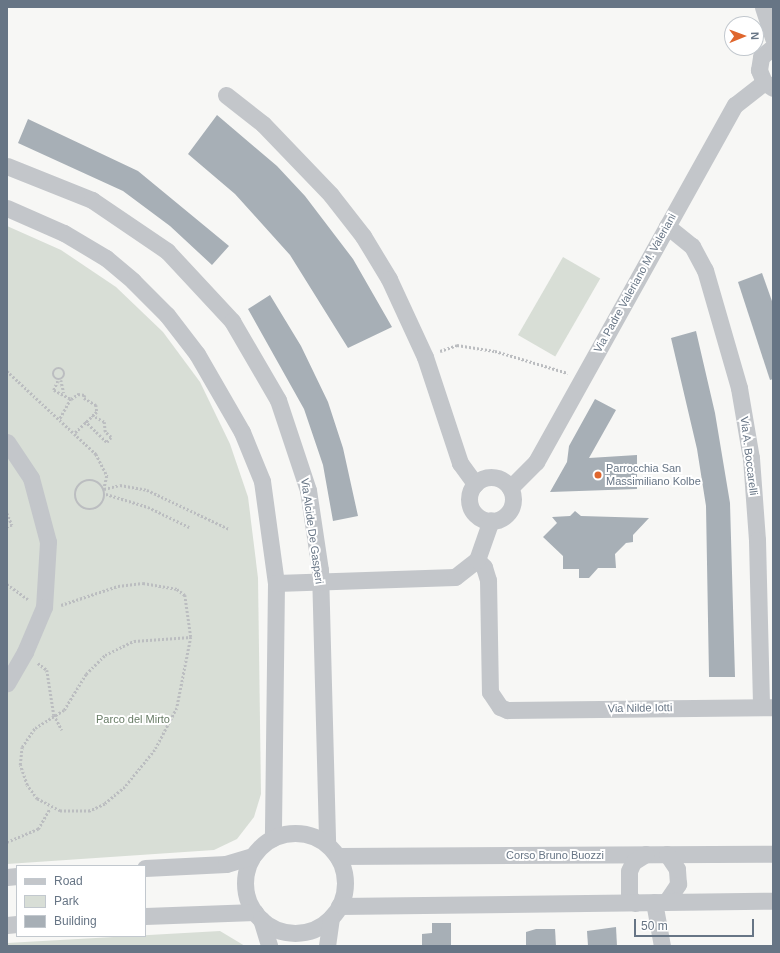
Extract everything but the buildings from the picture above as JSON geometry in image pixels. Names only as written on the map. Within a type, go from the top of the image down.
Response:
[{"type":"street","points":[[763,7],[773,38]]},
{"type":"street","points":[[768,85],[759,64],[765,52],[773,46]]},
{"type":"street","name":"Via Padre Valeriano M. Valeriani","points":[[510,488],[536,462],[735,105],[768,85]]},
{"type":"street","points":[[226,96],[263,124],[349,218],[389,279],[426,357],[460,463],[475,484]]},
{"type":"street","name":"Via Alcide De Gasperi","points":[[7,166],[92,200],[130,224],[167,251],[232,321],[278,400],[297,450],[308,490],[320,582],[332,850]]},
{"type":"street","points":[[7,208],[64,233],[106,258],[167,315],[197,354],[223,393],[262,481],[276,583],[273,838]]},
{"type":"street","name":"Via A. Boccarelli","points":[[667,226],[692,246],[705,270],[739,388],[751,458],[767,707]]},
{"type":"street","points":[[7,442],[31,478],[48,542],[44,607],[25,652],[7,683]]},
{"type":"street","points":[[276,583],[443,580],[455,577],[477,560],[491,520],[509,512],[513,498],[510,488],[497,478],[482,479],[475,484],[470,496],[473,510],[491,520]]},
{"type":"street","name":"Via Nilde Iotti","points":[[477,560],[484,567],[488,580],[490,692],[493,701],[507,710],[767,707]]},
{"type":"street","points":[[146,868],[226,864],[253,856],[273,838],[301,833],[332,850],[344,872],[344,889],[335,911],[327,946]]},
{"type":"street","name":"Corso Bruno Buozzi","points":[[332,850],[773,854]]},
{"type":"street","points":[[635,903],[629,896],[629,871],[633,862],[646,854]]},
{"type":"street","points":[[662,946],[660,902],[678,884],[677,869],[667,854]]},
{"type":"street","points":[[253,856],[245,884],[269,946]]},
{"type":"street","points":[[146,916],[258,916],[288,932],[304,932],[335,911],[660,902],[773,901]]},
{"type":"path","points":[[426,357],[457,345],[495,351],[582,379]]},
{"type":"path","points":[[64,393],[60,380],[52,373],[59,368],[65,373],[60,380],[54,390],[64,393],[71,399]]},
{"type":"path","points":[[7,371],[96,454],[107,476],[104,489]]},
{"type":"path","points":[[60,419],[71,399],[78,394],[85,395],[90,405],[96,405],[96,414],[90,415],[75,434]]},
{"type":"path","points":[[85,421],[96,429],[102,441],[109,440],[104,422],[90,415]]},
{"type":"path","points":[[84,481],[98,482],[106,494],[102,504],[94,510],[83,509],[76,501],[75,492],[84,481]]},
{"type":"path","points":[[104,489],[120,485],[147,490],[229,529]]},
{"type":"path","points":[[106,494],[148,507],[188,527]]},
{"type":"path","points":[[7,512],[12,524],[7,527]]},
{"type":"path","points":[[7,584],[44,607],[76,602],[110,587],[144,583],[177,589],[185,595],[191,637],[184,683],[167,730],[125,787],[105,804],[90,811],[50,808],[36,799],[27,785],[20,765],[26,741],[35,728],[64,710],[86,674],[105,655],[134,641],[191,637]]},
{"type":"path","points":[[25,652],[47,670],[54,715],[62,730]]},
{"type":"path","points":[[7,842],[38,829],[50,808]]},
{"type":"green space","name":"Parco del Mirto","points":[[7,226],[61,250],[116,287],[163,332],[200,382],[230,444],[248,497],[258,578],[261,794],[254,817],[237,839],[214,850],[7,864]]},
{"type":"green space","points":[[563,257],[600,279],[555,356],[518,335]]},
{"type":"green space","points":[[220,931],[245,946],[7,946],[7,943],[114,937],[146,937],[146,935]]},
{"type":"place","name":"Parrocchia San Massimiliano Kolbe","points":[[598,475]]}]
